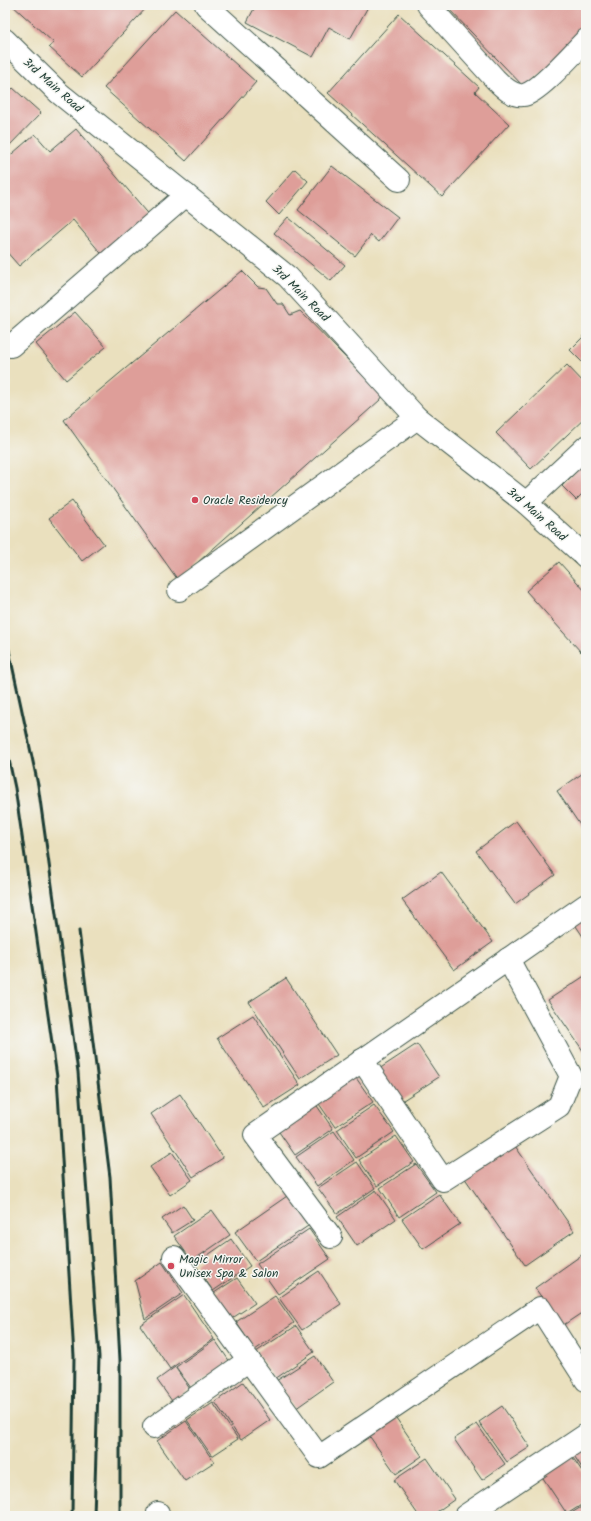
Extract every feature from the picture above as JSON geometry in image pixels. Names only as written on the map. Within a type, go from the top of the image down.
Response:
[{"type":"street","points":[[206,5],[399,180]]},
{"type":"street","points":[[428,5],[502,87],[523,95],[536,88],[586,40]]},
{"type":"street","name":"3rd Main Road","points":[[5,40],[59,93],[288,277],[417,418],[526,503],[586,557]]},
{"type":"street","points":[[11,346],[186,195]]},
{"type":"street","points":[[179,590],[417,418]]},
{"type":"street","points":[[526,503],[586,447]]},
{"type":"street","points":[[331,1237],[255,1135],[586,905]]},
{"type":"street","points":[[362,1060],[443,1180],[559,1106],[571,1076],[508,959]]},
{"type":"street","points":[[174,1257],[319,1457],[540,1308],[586,1380]]},
{"type":"street","points":[[154,1427],[249,1360]]},
{"type":"street","points":[[465,1516],[586,1435]]},
{"type":"building","points":[[12,5],[149,5],[82,77],[49,47],[54,43]]},
{"type":"building","points":[[256,5],[369,5],[350,39],[329,27],[313,57],[247,22]]},
{"type":"building","points":[[445,5],[586,5],[586,32],[525,88]]},
{"type":"building","points":[[175,10],[256,82],[186,161],[104,88]]},
{"type":"building","points":[[399,14],[479,87],[475,92],[509,124],[442,197],[328,93]]},
{"type":"building","points":[[13,88],[41,113],[7,148],[5,146],[5,96]]},
{"type":"building","points":[[76,129],[152,218],[105,258],[73,220],[19,266],[5,250],[5,160],[35,134],[50,151]]},
{"type":"building","points":[[332,166],[398,217],[379,242],[371,235],[355,256],[298,210]]},
{"type":"building","points":[[295,169],[308,181],[279,215],[266,202]]},
{"type":"building","points":[[288,217],[345,265],[331,281],[274,233]]},
{"type":"building","name":"Oracle Residency","points":[[242,271],[258,287],[266,288],[277,304],[283,304],[290,315],[300,311],[383,396],[178,580],[64,420]]},
{"type":"building","points":[[75,312],[106,347],[66,380],[36,344]]},
{"type":"building","points":[[586,334],[586,366],[570,350]]},
{"type":"building","points":[[567,365],[586,385],[586,417],[531,469],[496,433]]},
{"type":"building","points":[[586,462],[586,490],[576,500],[562,486]]},
{"type":"building","points":[[72,501],[104,544],[82,561],[49,518]]},
{"type":"building","points":[[559,562],[586,592],[586,648],[581,652],[526,591]]},
{"type":"building","points":[[586,771],[586,834],[557,791]]},
{"type":"building","points":[[516,821],[555,875],[515,904],[476,851]]},
{"type":"building","points":[[441,872],[493,942],[454,970],[402,900]]},
{"type":"building","points":[[586,915],[586,941],[574,923]]},
{"type":"building","points":[[586,975],[586,1055],[548,1000]]},
{"type":"building","points":[[286,978],[337,1055],[300,1079],[249,1002]]},
{"type":"building","points":[[253,1015],[300,1085],[264,1108],[217,1038]]},
{"type":"building","points":[[417,1044],[439,1077],[397,1104],[376,1071]]},
{"type":"building","points":[[354,1075],[373,1102],[335,1127],[317,1101]]},
{"type":"building","points":[[180,1094],[223,1158],[193,1177],[151,1114]]},
{"type":"building","points":[[315,1103],[333,1129],[295,1155],[277,1129]]},
{"type":"building","points":[[374,1105],[394,1132],[356,1158],[337,1130]]},
{"type":"building","points":[[334,1131],[354,1160],[317,1186],[296,1157]]},
{"type":"building","points":[[396,1136],[414,1162],[377,1186],[359,1160]]},
{"type":"building","points":[[513,1143],[574,1231],[525,1265],[464,1177]]},
{"type":"building","points":[[172,1152],[192,1180],[170,1195],[150,1167]]},
{"type":"building","points":[[357,1162],[375,1188],[337,1214],[318,1188]]},
{"type":"building","points":[[416,1164],[436,1192],[399,1217],[380,1188]]},
{"type":"building","points":[[376,1190],[396,1219],[357,1246],[337,1217]]},
{"type":"building","points":[[290,1194],[311,1224],[256,1261],[235,1232]]},
{"type":"building","points":[[439,1194],[460,1224],[423,1249],[402,1219]]},
{"type":"building","points":[[183,1205],[193,1220],[172,1233],[162,1219]]},
{"type":"building","points":[[212,1210],[230,1235],[192,1261],[174,1236]]},
{"type":"building","points":[[309,1229],[330,1259],[278,1294],[257,1264]]},
{"type":"building","points":[[231,1239],[250,1266],[213,1291],[195,1264]]},
{"type":"building","points":[[586,1252],[586,1310],[562,1326],[535,1288]]},
{"type":"building","points":[[162,1262],[183,1293],[145,1319],[135,1281]]},
{"type":"building","points":[[319,1271],[341,1304],[302,1330],[279,1298]]},
{"type":"building","points":[[237,1278],[255,1303],[231,1319],[214,1293]]},
{"type":"building","points":[[184,1295],[214,1339],[170,1369],[140,1325]]},
{"type":"building","points":[[275,1296],[294,1323],[255,1350],[236,1322]]},
{"type":"building","points":[[296,1326],[314,1352],[275,1379],[256,1352]]},
{"type":"building","points":[[215,1340],[230,1362],[191,1388],[176,1367]]},
{"type":"building","points":[[315,1356],[333,1382],[295,1409],[276,1381]]},
{"type":"building","points":[[175,1367],[190,1389],[172,1401],[157,1380]]},
{"type":"building","points":[[243,1382],[270,1420],[241,1440],[215,1402]]},
{"type":"building","points":[[213,1403],[238,1439],[212,1456],[187,1420]]},
{"type":"building","points":[[502,1406],[530,1447],[507,1462],[479,1422]]},
{"type":"building","points":[[394,1415],[422,1456],[396,1474],[368,1434]]},
{"type":"building","points":[[186,1421],[214,1462],[185,1481],[157,1441]]},
{"type":"building","points":[[477,1424],[505,1464],[482,1480],[454,1439]]},
{"type":"building","points":[[586,1445],[586,1474],[573,1454]]},
{"type":"building","points":[[571,1455],[586,1477],[586,1502],[567,1514],[541,1475]]},
{"type":"building","points":[[427,1458],[455,1499],[431,1516],[419,1516],[394,1480]]},
{"type":"building","points":[[586,1504],[586,1516],[571,1516],[570,1514]]},
{"type":"railway","points":[[5,632],[38,785],[78,1072],[99,1357],[94,1516]]},
{"type":"railway","points":[[5,741],[15,788],[57,1077],[74,1356],[72,1516]]},
{"type":"railway","points":[[79,931],[110,1177],[120,1360],[120,1516]]},
{"type":"place","name":"Oracle Residency","points":[[195,500]]},
{"type":"place","name":"Magic Mirror Unisex Spa & Salon","points":[[171,1266]]}]
